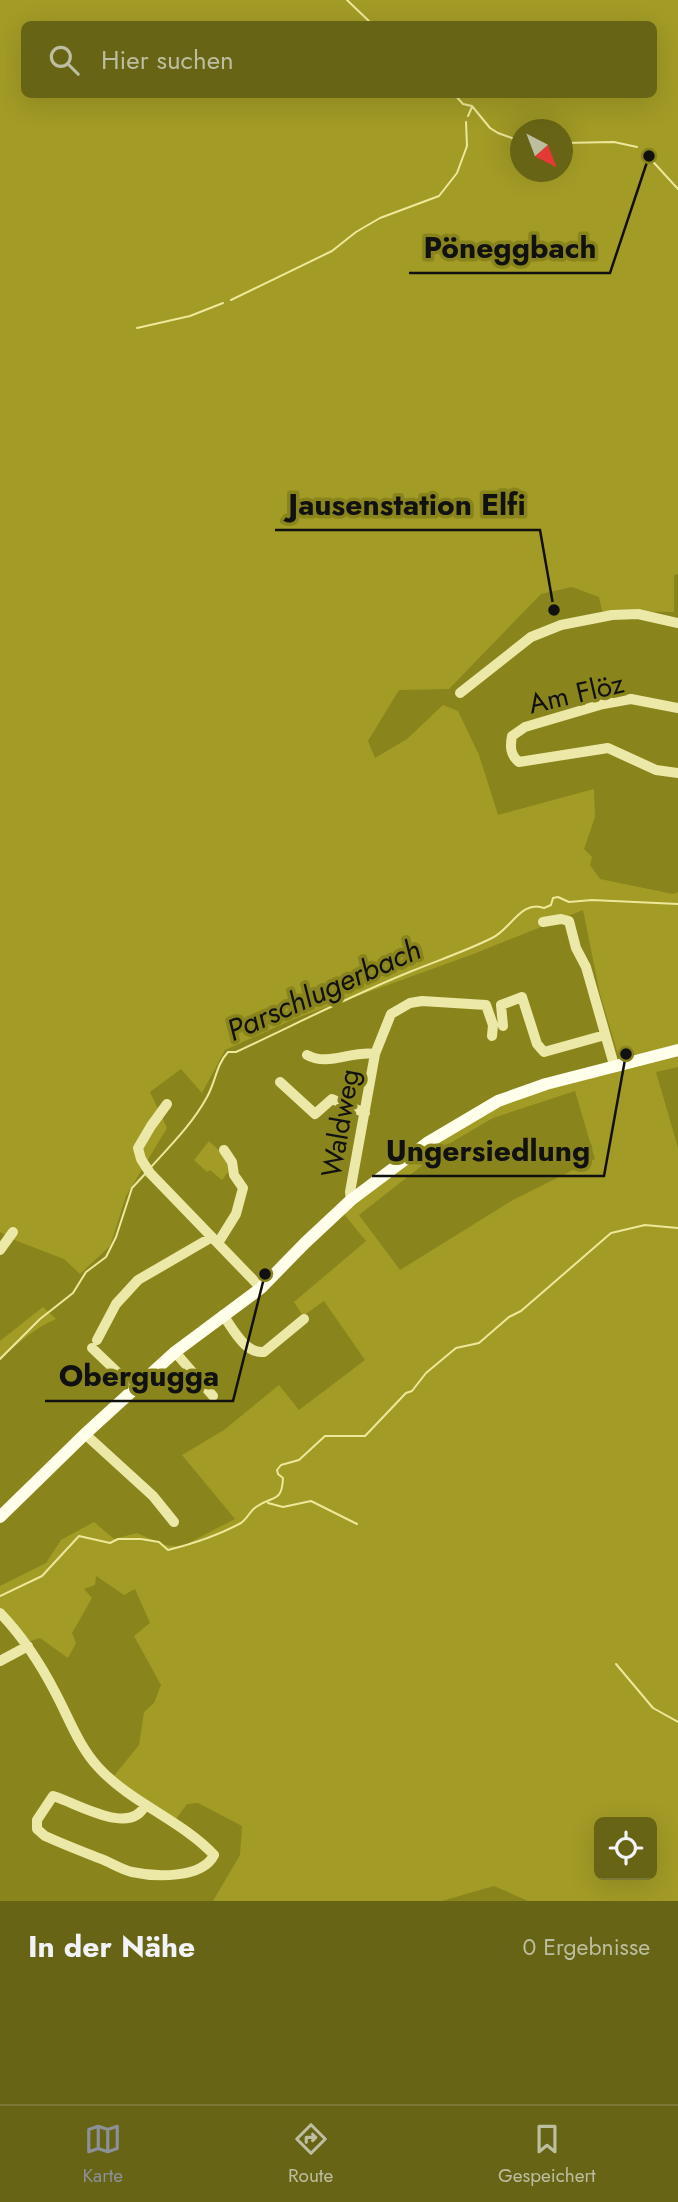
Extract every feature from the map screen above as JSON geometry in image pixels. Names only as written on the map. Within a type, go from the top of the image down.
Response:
[{"type":"main road","points":[[0,1517],[175,1352],[261,1288],[351,1200],[427,1143],[498,1101],[546,1084],[678,1050]]},
{"type":"street","name":"Am Flöz","points":[[460,693],[531,637],[561,625],[612,615],[639,614],[678,623]]},
{"type":"street","name":"Am Flöz","points":[[678,708],[631,699],[603,704],[525,727],[512,736],[510,744],[513,757],[519,762],[608,748],[656,770],[678,773]]},
{"type":"street","points":[[544,922],[561,919],[569,921],[576,948],[586,967],[614,1065]]},
{"type":"street","points":[[503,1026],[501,1005],[522,998],[537,1044],[544,1052],[605,1035]]},
{"type":"street","name":"Waldweg","points":[[351,1200],[350,1192],[375,1054],[391,1014],[410,1003],[442,1001],[486,1005],[493,1025],[492,1036]]},
{"type":"street","name":"Waldweg","points":[[307,1055],[321,1060],[364,1052],[375,1054]]},
{"type":"street","points":[[279,1082],[315,1114],[332,1099],[365,1113]]},
{"type":"street","points":[[167,1104],[150,1126],[144,1162],[261,1288]]},
{"type":"street","points":[[135,1391],[94,1344],[116,1304],[138,1280],[215,1240],[236,1214],[243,1188],[234,1175],[232,1162],[224,1150]]},
{"type":"street","points":[[0,1250],[13,1232]]},
{"type":"street","points":[[223,1315],[245,1344],[259,1353],[264,1352],[304,1319]]},
{"type":"street","points":[[175,1352],[213,1396]]},
{"type":"street","points":[[85,1434],[153,1496],[174,1522]]},
{"type":"street","points":[[0,1613],[24,1638],[57,1695],[76,1739],[98,1768],[145,1805],[205,1845],[214,1855],[210,1863],[202,1868],[186,1872],[154,1875],[131,1872],[45,1836],[37,1829],[37,1820],[54,1796],[116,1819],[130,1819],[142,1812],[145,1805]]},
{"type":"street","points":[[0,1661],[28,1646]]},
{"type":"shaded area","points":[[0,0],[678,0],[678,574],[674,575],[674,612],[602,611],[599,597],[572,587],[541,594],[449,689],[399,690],[368,741],[375,758],[407,739],[443,705],[458,711],[479,755],[498,815],[594,789],[595,817],[584,849],[592,857],[590,865],[600,879],[673,894],[678,892],[678,1045],[619,1058],[600,994],[583,910],[476,953],[294,1019],[225,1050],[202,1093],[181,1069],[150,1092],[167,1128],[126,1196],[110,1246],[80,1274],[64,1259],[0,1232]]},
{"type":"shaded area","points":[[678,1054],[678,1067],[656,1072],[678,1148],[678,1901],[528,1901],[494,1886],[442,1901],[213,1901],[240,1855],[242,1826],[198,1803],[187,1804],[176,1819],[113,1777],[139,1745],[144,1712],[154,1703],[161,1685],[134,1636],[150,1623],[135,1589],[124,1595],[96,1576],[95,1585],[84,1589],[92,1598],[72,1633],[76,1643],[68,1658],[40,1638],[28,1642],[0,1610],[0,1586],[46,1563],[61,1540],[94,1522],[114,1539],[137,1533],[165,1545],[181,1547],[235,1519],[182,1455],[224,1430],[279,1385],[299,1410],[365,1360],[324,1301],[303,1316],[294,1302],[366,1241],[343,1213],[373,1187],[471,1119],[524,1095]],"holes":[[[575,1091],[595,1159],[513,1200],[400,1270],[359,1215],[452,1142],[493,1118]]]},
{"type":"shaded area","points":[[209,1141],[226,1157],[228,1172],[222,1180],[210,1170],[207,1172],[194,1160]]},
{"type":"shaded area","points":[[43,1307],[56,1319],[33,1332],[0,1360],[0,1341]]},
{"type":"waterway","points":[[347,0],[369,21]]},
{"type":"waterway","points":[[458,98],[463,104],[472,106],[490,128],[510,137]]},
{"type":"waterway","points":[[468,116],[472,107]]},
{"type":"waterway","points":[[231,300],[332,251],[380,218],[439,196],[457,173],[467,146],[466,122]]},
{"type":"waterway","points":[[573,143],[614,142],[637,147]]},
{"type":"waterway","points":[[645,153],[678,189]]},
{"type":"waterway","points":[[137,328],[190,316],[223,303]]},
{"type":"waterway","name":"Parschlugerbach","points":[[151,1167],[195,1116],[228,1052],[236,1052],[367,990],[482,943],[498,934],[523,911],[536,906],[544,908],[551,905],[553,898],[558,897],[569,902],[592,900],[678,904]]},
{"type":"waterway","name":"Parschlugerbach","points":[[0,1359],[40,1319],[73,1293],[86,1272],[106,1257],[116,1237],[132,1188],[145,1174]]},
{"type":"waterway","points":[[0,1596],[42,1576],[79,1536],[110,1543],[118,1539],[141,1539],[159,1542],[168,1550],[205,1539],[241,1523],[256,1507],[281,1492],[283,1478],[277,1470],[281,1465],[299,1460],[325,1436],[365,1436],[406,1393],[412,1391],[426,1373],[456,1348],[479,1343],[509,1317],[521,1311],[611,1233],[645,1225],[678,1228]]},
{"type":"waterway","points":[[268,1503],[283,1507],[311,1501],[357,1524]]},
{"type":"waterway","points":[[616,1664],[653,1708],[678,1722]]},
{"type":"place","name":"Pöneggbach","points":[[649,156]]},
{"type":"place","name":"Jausenstation Elfi","points":[[554,610]]},
{"type":"place","name":"Ungersiedlung","points":[[626,1054]]},
{"type":"place","name":"Obergugga","points":[[265,1274]]}]
